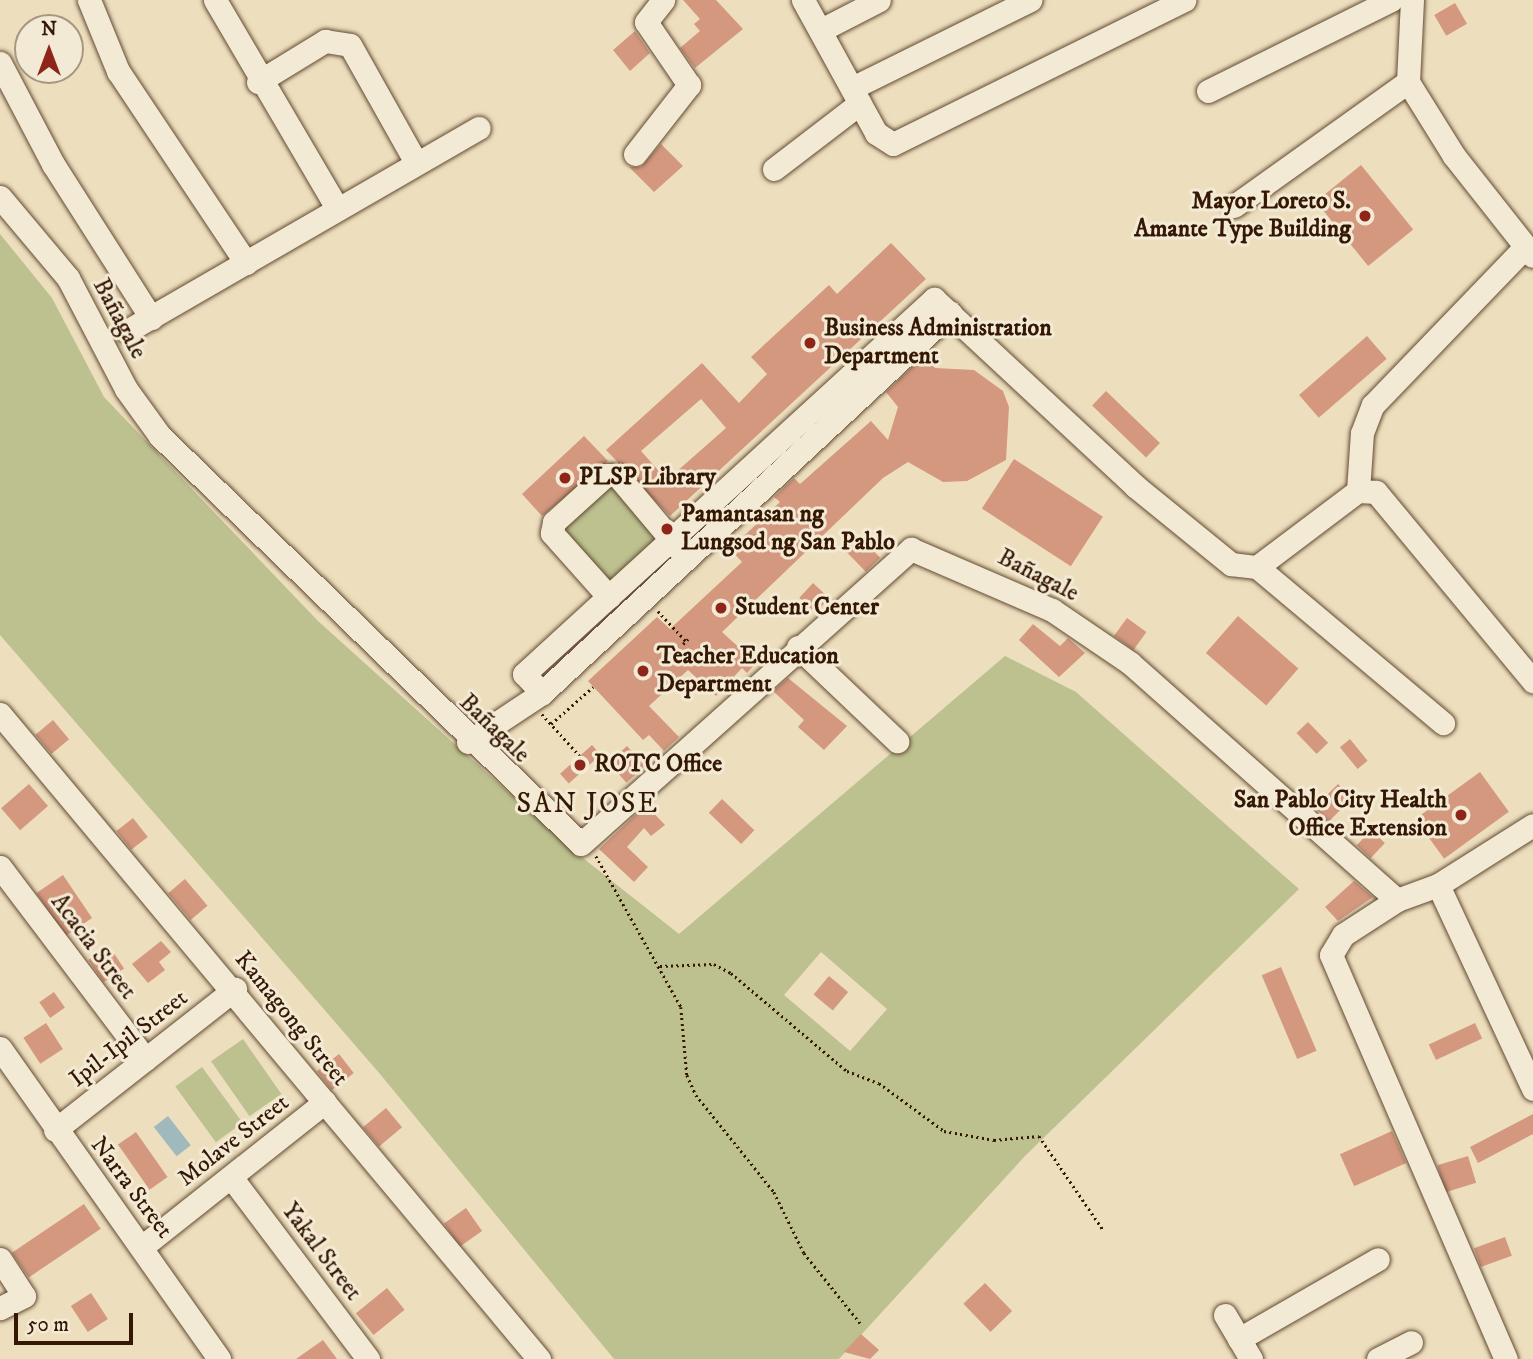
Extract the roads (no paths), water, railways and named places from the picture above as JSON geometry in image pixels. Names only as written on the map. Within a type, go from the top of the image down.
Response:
[{"type":"street","points":[[89,0],[118,71],[246,263]]},
{"type":"street","points":[[215,0],[258,82],[337,208]]},
{"type":"street","points":[[635,154],[689,85],[646,22],[663,0]]},
{"type":"street","points":[[803,0],[883,142],[903,141],[1184,0]]},
{"type":"street","points":[[821,30],[879,0]]},
{"type":"street","points":[[775,169],[856,95],[1030,0]]},
{"type":"street","points":[[1208,91],[1391,0]]},
{"type":"street","points":[[1358,491],[1362,433],[1373,405],[1529,252],[1408,82],[1412,0]]},
{"type":"street","points":[[258,82],[338,39],[350,45],[415,161]]},
{"type":"street","points":[[1,69],[53,164],[151,318]]},
{"type":"street","points":[[1234,206],[1408,82]]},
{"type":"street","points":[[127,331],[415,161],[479,128]]},
{"type":"street","name":"Bañagale","points":[[0,197],[68,278],[126,389],[160,436],[468,742],[575,841],[589,844],[798,647],[880,572],[911,549],[927,551],[1052,610],[1130,663],[1396,900]]},
{"type":"street","points":[[535,700],[524,674],[672,540],[950,313],[1135,486],[1231,564],[1257,567],[1443,723]]},
{"type":"street","points":[[468,742],[535,700],[687,558],[833,406]]},
{"type":"street","points":[[609,597],[552,534],[554,522],[607,475],[617,475],[687,558]]},
{"type":"street","points":[[1257,567],[1358,491],[1376,492],[1533,681]]},
{"type":"street","points":[[798,647],[897,741]]},
{"type":"street","name":"Kamagong Street","points":[[0,714],[235,989],[325,1102],[539,1359]]},
{"type":"street","points":[[1506,1359],[1331,954],[1343,935],[1396,900],[1438,885],[1533,825]]},
{"type":"street","name":"Acacia Street","points":[[0,867],[145,1059]]},
{"type":"street","points":[[1438,885],[1533,1089]]},
{"type":"street","name":"Ipil-Ipil Street","points":[[55,1130],[235,989]]},
{"type":"street","name":"Narra Street","points":[[0,1048],[55,1130],[143,1246],[219,1359]]},
{"type":"street","name":"Molave Street","points":[[143,1246],[325,1102]]},
{"type":"street","name":"Yakal Street","points":[[231,1177],[368,1359]]},
{"type":"street","points":[[0,1259],[24,1296],[0,1308]]},
{"type":"street","points":[[1239,1339],[1378,1259]]},
{"type":"street","points":[[1225,1315],[1251,1359]]},
{"type":"street","points":[[1378,1359],[1411,1342]]},
{"type":"water","points":[[168,1116],[191,1145],[177,1156],[154,1127]]},
{"type":"place","name":"Mayor Loreto S. Amante Type Building","points":[[1365,216]]},
{"type":"place","name":"Business Administration Department","points":[[810,343]]},
{"type":"place","name":"PLSP Library","points":[[565,478]]},
{"type":"place","name":"Pamantasan ng Lungsod ng San Pablo","points":[[667,529]]},
{"type":"place","name":"Student Center","points":[[721,608]]},
{"type":"place","name":"Teacher Education Department","points":[[643,671]]},
{"type":"place","name":"ROTC Office","points":[[580,765]]},
{"type":"place","name":"San Pablo City Health Office Extension","points":[[1461,815]]},
{"type":"district","name":"SAN JOSE","points":[[588,804]]}]
